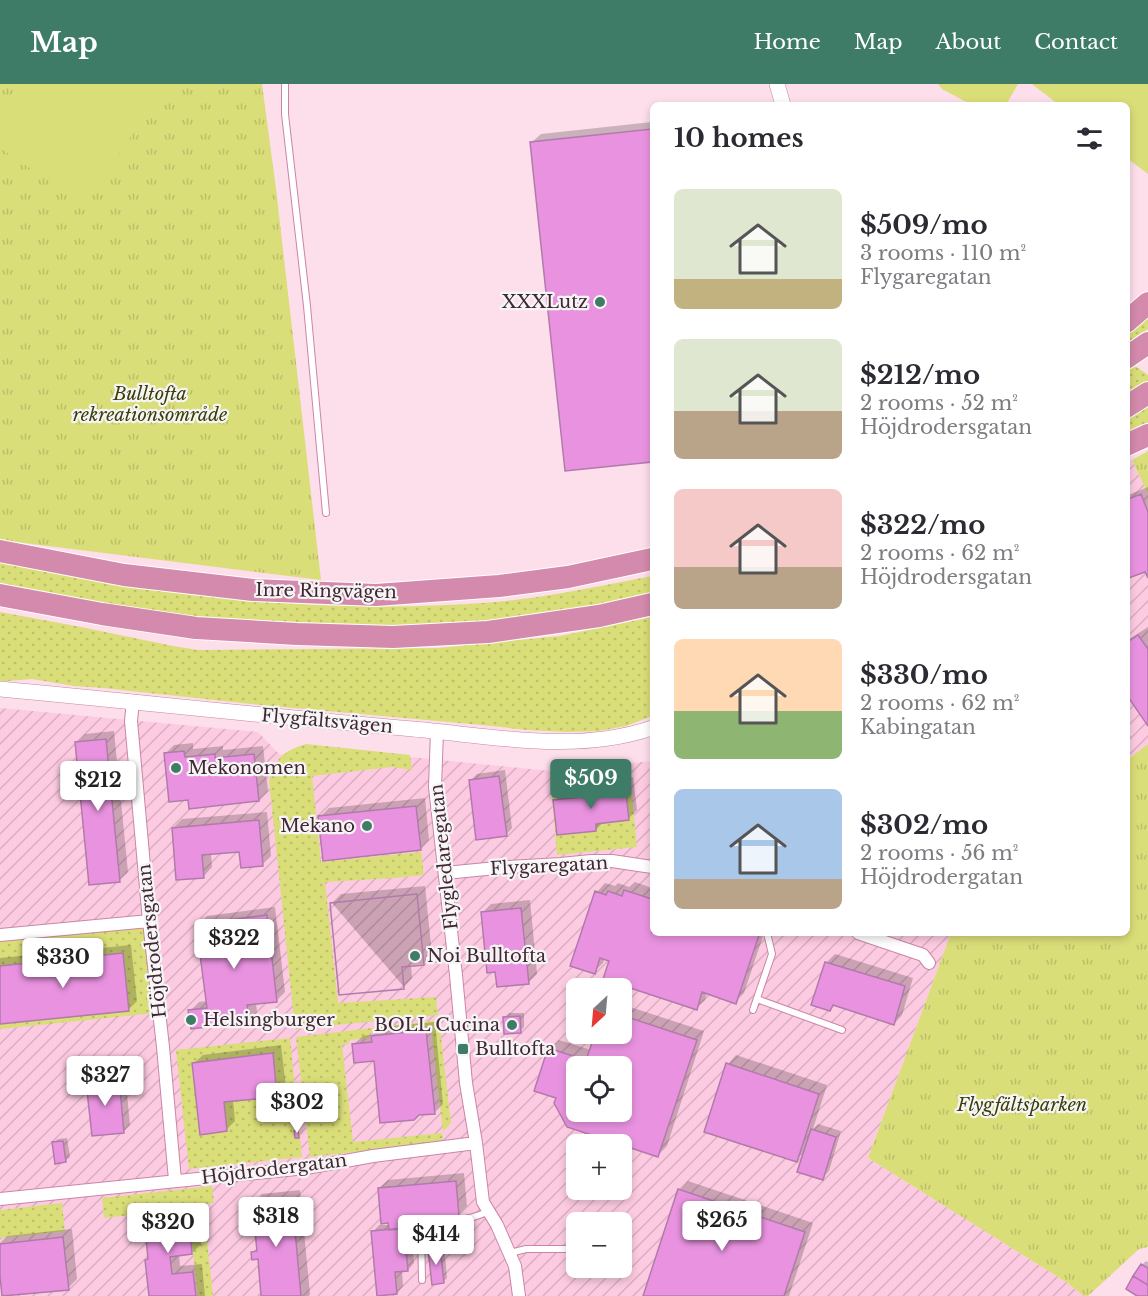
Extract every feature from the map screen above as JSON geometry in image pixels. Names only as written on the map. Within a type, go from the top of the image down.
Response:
[{"type":"highway","points":[[1130,319],[1148,303]]},
{"type":"highway","points":[[1130,355],[1148,343]]},
{"type":"highway","points":[[1130,404],[1148,393]]},
{"type":"highway","points":[[1130,443],[1148,435]]},
{"type":"highway","name":"Inre Ringvägen","points":[[0,551],[124,575],[253,590],[376,595],[499,586],[568,577],[650,560]]},
{"type":"highway","points":[[4,596],[196,628],[393,637],[488,632],[599,616],[650,604]]},
{"type":"street","points":[[777,84],[782,102]]},
{"type":"street","name":"Flygfältsvägen","points":[[0,689],[484,737],[558,742],[632,735],[650,729]]},
{"type":"street","name":"Höjdrodersgatan","points":[[133,701],[131,721],[175,1180]]},
{"type":"street","name":"Flygledaregatan","points":[[437,731],[435,787],[466,1083],[483,1202],[497,1225],[515,1266],[519,1296]]},
{"type":"street","name":"Flygaregatan","points":[[445,873],[591,861],[612,861],[650,867]]},
{"type":"street","points":[[0,935],[149,921]]},
{"type":"street","points":[[867,936],[923,955],[929,963]]},
{"type":"street","name":"Höjdrodergatan","points":[[0,1199],[306,1168],[373,1155],[476,1143]]},
{"type":"lane","points":[[285,84],[285,114],[307,306],[326,513]]},
{"type":"lane","points":[[753,1010],[772,954],[768,936]]},
{"type":"lane","points":[[429,959],[454,957]]},
{"type":"lane","points":[[757,999],[842,1030]]},
{"type":"lane","points":[[422,1280],[421,1225],[482,1215],[488,1211]]},
{"type":"lane","points":[[510,1253],[526,1250],[566,1249]]},
{"type":"shaded area","points":[[1132,460],[1148,494],[1148,744],[1130,758],[1130,461]]},
{"type":"shaded area","points":[[0,708],[258,732],[280,755],[320,748],[550,771],[650,761],[650,936],[950,936],[868,1158],[1066,1282],[1084,1296],[0,1296]]},
{"type":"green space","name":"Bulltofta rekreationsområde","points":[[0,84],[262,84],[321,580],[0,540]]},
{"type":"green space","points":[[24,84],[166,84],[85,205],[0,148],[0,120]]},
{"type":"green space","points":[[938,84],[1018,84],[1008,102],[966,102],[942,89]]},
{"type":"green space","points":[[1032,84],[1148,84],[1148,174],[1130,160],[1130,102],[1055,102]]},
{"type":"green space","points":[[1148,310],[1148,329],[1130,343],[1130,327]]},
{"type":"green space","points":[[1134,365],[1148,375],[1148,381],[1130,394],[1130,368]]},
{"type":"green space","points":[[1148,406],[1148,428],[1130,437],[1130,419]]},
{"type":"green space","points":[[1148,451],[1148,494],[1132,460]]},
{"type":"green space","points":[[0,562],[161,590],[286,603],[412,606],[496,602],[650,576],[650,595],[551,614],[452,625],[354,628],[199,618],[107,604],[0,583]]},
{"type":"green space","points":[[0,612],[198,650],[438,648],[560,636],[650,617],[650,717],[626,726],[599,731],[527,730],[74,686],[32,679],[0,681]]},
{"type":"green space","points":[[306,744],[410,755],[412,770],[392,767],[312,776],[321,862],[421,852],[424,875],[325,882],[338,1003],[436,997],[438,1015],[295,1029],[269,780],[274,766],[282,756]]},
{"type":"green space","name":"Flygfältsparken","points":[[1148,744],[1148,1247],[1139,1249],[1088,1296],[1084,1296],[1066,1282],[868,1158],[950,936],[1130,936],[1130,758]]},
{"type":"green space","points":[[629,765],[637,847],[557,855],[550,773]]},
{"type":"green space","points":[[147,924],[156,1013],[0,1029],[0,939]]},
{"type":"green space","points":[[439,1020],[451,1123],[443,1132],[431,1027],[369,1033],[369,1038],[349,1040],[349,1044],[342,1045],[353,1142],[442,1133],[443,1142],[310,1157],[296,1037]]},
{"type":"green space","points":[[290,1038],[302,1157],[189,1169],[176,1050]]},
{"type":"green space","points":[[212,1186],[214,1203],[203,1204],[213,1296],[198,1296],[188,1209],[104,1218],[102,1198]]},
{"type":"green space","points":[[62,1203],[65,1231],[0,1238],[0,1210]]},
{"type":"building","name":"XXXLutz","points":[[650,129],[650,462],[565,471],[530,142]]},
{"type":"building","points":[[1141,494],[1148,512],[1148,578],[1145,572],[1130,578],[1130,498]]},
{"type":"building","points":[[1138,635],[1148,649],[1148,726],[1130,700],[1130,640]]},
{"type":"building","points":[[106,739],[120,882],[89,885],[75,742]]},
{"type":"building","points":[[184,751],[185,757],[215,754],[215,758],[254,754],[259,801],[189,809],[188,800],[169,802],[164,753]]},
{"type":"building","points":[[499,776],[507,836],[476,840],[469,780]]},
{"type":"building","points":[[625,785],[629,820],[596,824],[596,831],[557,835],[553,800],[592,796],[591,789]]},
{"type":"building","points":[[416,806],[421,850],[323,861],[318,816]]},
{"type":"building","points":[[259,820],[263,866],[241,868],[239,852],[202,855],[204,878],[176,880],[172,828]]},
{"type":"building","points":[[624,890],[650,898],[650,936],[759,936],[736,1004],[702,992],[697,1010],[632,989],[632,978],[603,978],[609,961],[600,958],[595,974],[570,966],[595,891],[606,895],[608,891],[622,896]]},
{"type":"building","points":[[417,894],[424,965],[402,967],[404,989],[339,995],[330,903]]},
{"type":"building","points":[[417,894],[424,965],[402,967],[404,989],[339,995],[330,903]]},
{"type":"building","points":[[521,908],[529,984],[497,987],[495,972],[487,973],[481,912]]},
{"type":"building","points":[[267,915],[277,1002],[247,1005],[249,1022],[191,1029],[188,1010],[207,1008],[196,924]]},
{"type":"building","points":[[123,953],[129,1011],[0,1024],[0,966]]},
{"type":"building","points":[[825,962],[905,986],[894,1025],[833,1005],[830,1011],[811,1005]]},
{"type":"building","name":"BOLL Cucina","points":[[520,1016],[521,1033],[504,1034],[503,1017]]},
{"type":"building","points":[[632,1019],[697,1040],[658,1157],[632,1148],[632,1134],[588,1134],[567,1127],[554,1103],[556,1098],[534,1091],[548,1048],[573,1056],[566,1056],[566,1122],[632,1122],[632,1056],[587,1056],[592,1044],[632,1044]]},
{"type":"building","points":[[426,1030],[435,1114],[419,1115],[414,1120],[380,1123],[374,1061],[354,1063],[352,1044],[372,1042],[371,1036]]},
{"type":"building","points":[[273,1053],[277,1097],[224,1102],[227,1131],[200,1135],[192,1063]]},
{"type":"building","points":[[726,1063],[819,1094],[797,1162],[704,1132]]},
{"type":"building","points":[[119,1078],[124,1133],[92,1136],[86,1082]]},
{"type":"building","points":[[811,1129],[836,1137],[823,1180],[797,1172]]},
{"type":"building","points":[[298,1130],[299,1138],[295,1138],[294,1131]]},
{"type":"building","points":[[63,1141],[66,1162],[55,1164],[52,1142]]},
{"type":"building","points":[[456,1181],[459,1216],[400,1221],[401,1229],[389,1230],[388,1223],[381,1224],[378,1188]]},
{"type":"building","points":[[678,1189],[805,1232],[784,1296],[643,1296]]},
{"type":"building","points":[[292,1198],[301,1296],[261,1296],[258,1259],[252,1260],[251,1252],[257,1251],[252,1202]]},
{"type":"building","points":[[188,1211],[192,1254],[170,1257],[172,1274],[193,1272],[196,1296],[149,1296],[144,1216]]},
{"type":"building","points":[[404,1228],[408,1271],[395,1272],[397,1294],[377,1296],[371,1231]]},
{"type":"building","points":[[63,1237],[69,1290],[2,1296],[0,1244]]},
{"type":"building","points":[[440,1247],[444,1283],[432,1285],[428,1249]]},
{"type":"building","points":[[1141,1264],[1148,1268],[1148,1285],[1133,1276]]},
{"type":"building","points":[[1133,1276],[1148,1285],[1148,1296],[1137,1296],[1126,1289]]},
{"type":"place","name":"XXXLutz","points":[[600,302]]},
{"type":"place","name":"Mekonomen","points":[[176,768]]},
{"type":"place","name":"Mekano","points":[[367,826]]},
{"type":"place","name":"Noi Bulltofta","points":[[415,956]]},
{"type":"place","name":"Helsingburger","points":[[191,1020]]},
{"type":"place","name":"BOLL Cucina","points":[[512,1025]]},
{"type":"place","name":"Bulltofta","points":[[463,1049]]}]
